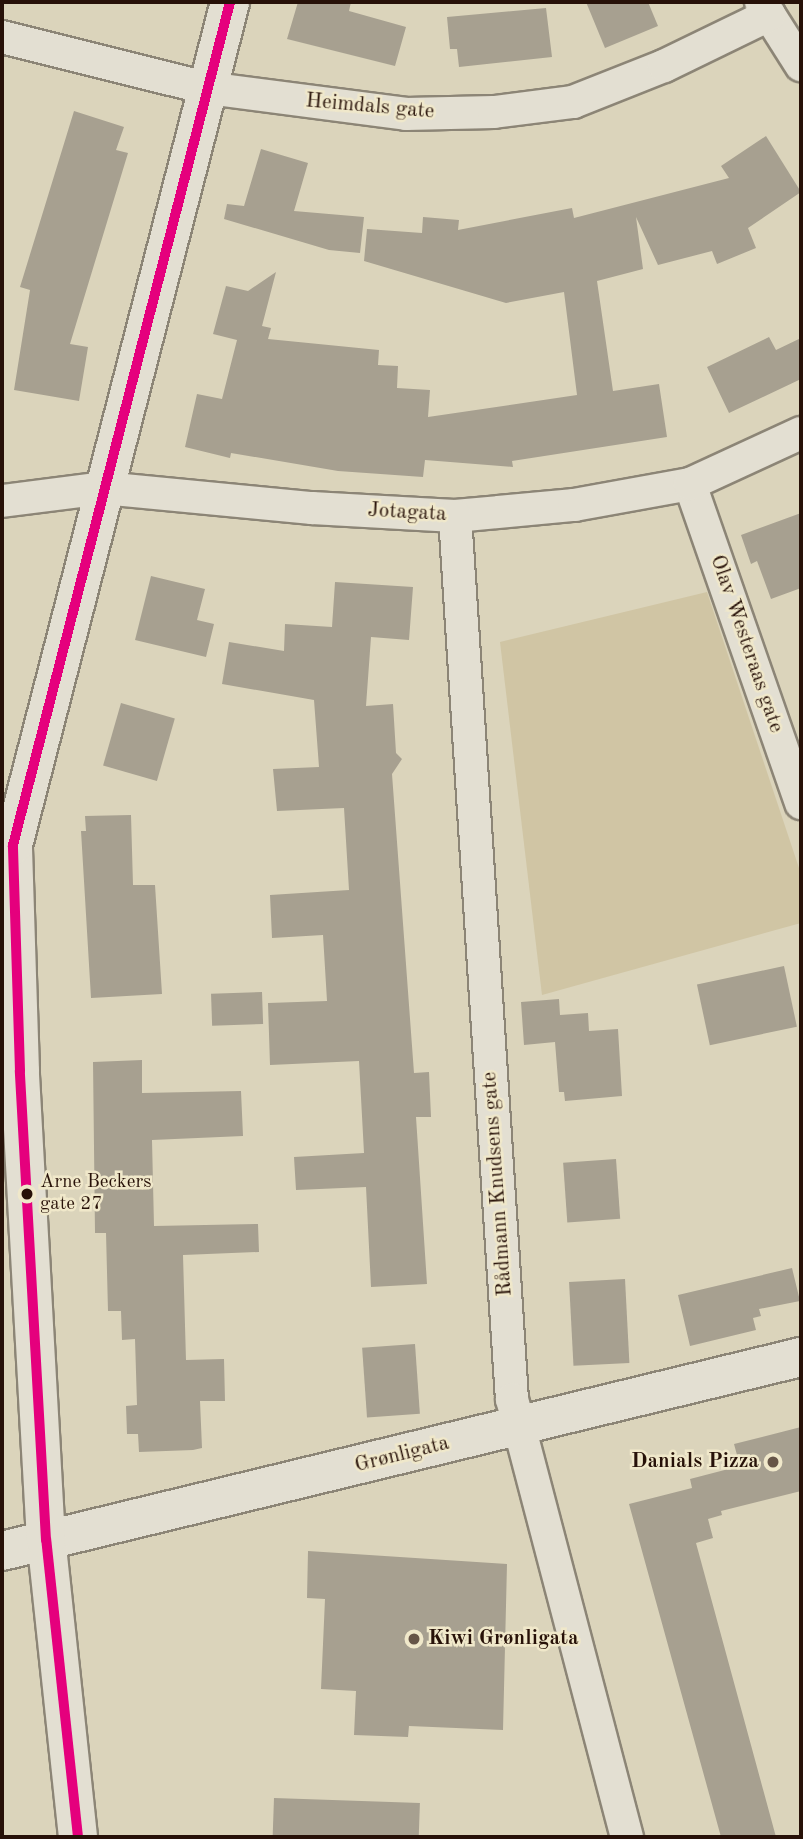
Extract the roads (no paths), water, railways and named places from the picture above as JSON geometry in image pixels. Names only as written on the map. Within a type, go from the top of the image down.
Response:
[{"type":"main road","points":[[78,1837],[46,1540],[21,1097],[13,845],[230,2]]},
{"type":"main road","name":"Grønligata","points":[[2,1551],[801,1357]]},
{"type":"street","name":"Heimdals gate","points":[[2,37],[207,88],[406,114],[494,112],[573,102],[664,66],[765,8]]},
{"type":"street","points":[[765,8],[801,65]]},
{"type":"street","name":"Jotagata","points":[[2,501],[103,488],[312,508],[456,516],[574,505],[690,484],[801,433]]},
{"type":"street","name":"Olav Westeraas gate","points":[[690,484],[801,803]]},
{"type":"street","name":"Rådmann Knudsens gate","points":[[456,516],[517,1428],[627,1837]]},
{"type":"place","name":"Arne Beckers gate 27","points":[[27,1194]]},
{"type":"place","name":"Danials Pizza","points":[[773,1462]]},
{"type":"place","name":"Kiwi Grønligata","points":[[414,1639]]}]
